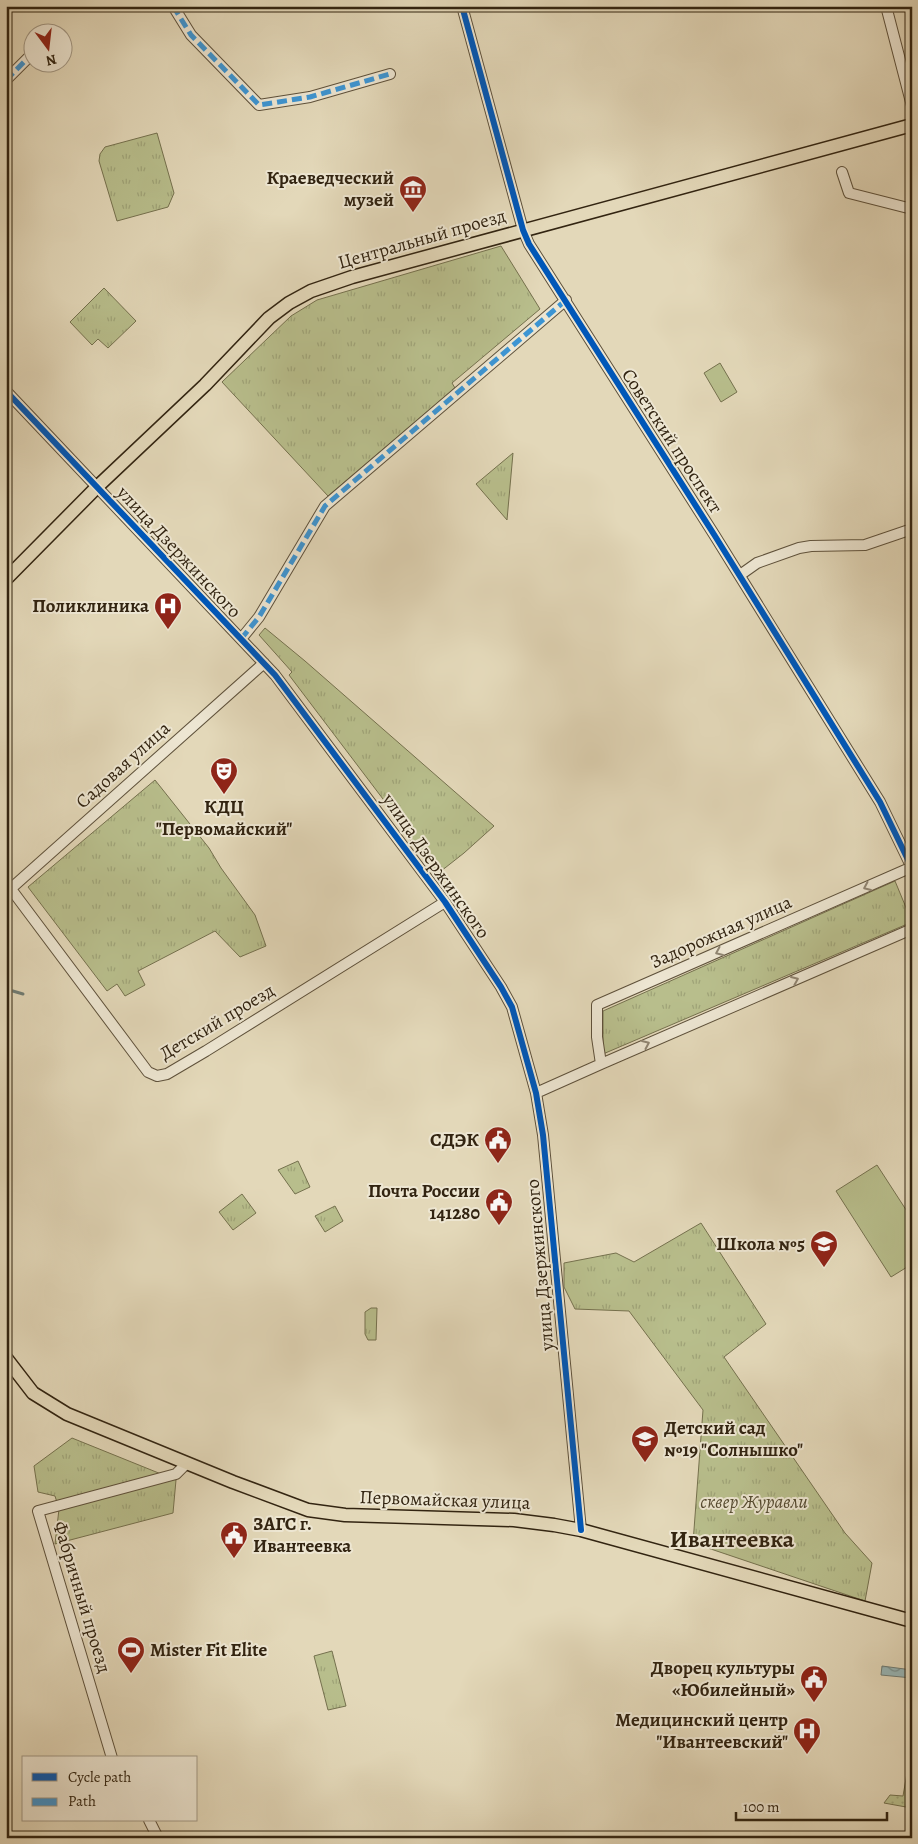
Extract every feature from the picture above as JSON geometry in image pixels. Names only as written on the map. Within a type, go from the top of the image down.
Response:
[{"type":"main road","name":"Центральный проезд","points":[[6,579],[98,487],[194,396],[269,318],[288,303],[312,291],[352,277],[912,126]]},
{"type":"main road","name":"Первомайская улица","points":[[6,1358],[33,1393],[67,1414],[278,1500],[316,1511],[345,1515],[514,1520],[581,1530],[912,1622]]},
{"type":"street","points":[[172,6],[191,35],[259,105],[310,97],[390,74]]},
{"type":"street","name":"Советский проспект","points":[[462,6],[523,230],[529,244],[740,575],[886,812],[911,867]]},
{"type":"street","points":[[886,6],[912,106]]},
{"type":"street","points":[[6,80],[22,64]]},
{"type":"street","points":[[842,172],[849,193],[912,209]]},
{"type":"street","points":[[241,639],[259,617],[325,506],[566,300]]},
{"type":"street","name":"улица Дзержинского","points":[[6,391],[264,663],[302,710],[445,902],[512,1006],[536,1093],[550,1199],[557,1295],[581,1530]]},
{"type":"street","points":[[740,575],[757,564],[799,548],[865,545],[912,529]]},
{"type":"street","name":"Садовая улица","points":[[9,891],[264,663]]},
{"type":"street","name":"Задорожная улица","points":[[601,1064],[597,1036],[597,1005],[911,867]]},
{"type":"street","name":"Детский проезд","points":[[9,891],[148,1072],[157,1076],[167,1074],[206,1051],[445,902]]},
{"type":"street","points":[[536,1093],[912,930]]},
{"type":"street","name":"Фабричный проезд","points":[[111,1756],[38,1511],[176,1474],[187,1463]]},
{"type":"street","points":[[150,1822],[158,1838]]},
{"type":"green space","points":[[157,133],[174,193],[168,207],[117,221],[99,161],[100,154],[105,147]]},
{"type":"green space","points":[[501,246],[540,309],[452,383],[455,388],[328,496],[222,382],[291,316],[317,300]]},
{"type":"green space","points":[[104,288],[136,321],[108,348],[98,339],[92,345],[70,322]]},
{"type":"green space","points":[[720,363],[737,392],[721,402],[704,373]]},
{"type":"green space","points":[[513,453],[507,520],[476,484]]},
{"type":"green space","points":[[265,628],[494,826],[436,875],[408,837],[408,832],[289,675],[292,672],[259,635]]},
{"type":"green space","points":[[155,780],[209,848],[255,915],[266,946],[240,957],[215,931],[138,971],[145,985],[125,996],[117,984],[107,991],[28,887]]},
{"type":"green space","points":[[895,881],[912,922],[603,1054],[603,1011]]},
{"type":"green space","points":[[298,1161],[310,1187],[295,1194],[278,1170]]},
{"type":"green space","points":[[877,1165],[912,1219],[912,1264],[891,1277],[836,1191]]},
{"type":"green space","points":[[242,1194],[256,1213],[233,1230],[219,1212]]},
{"type":"green space","points":[[335,1206],[343,1221],[325,1232],[315,1216]]},
{"type":"green space","name":"сквер Журавли","points":[[701,1223],[766,1324],[724,1357],[845,1533],[872,1563],[865,1601],[693,1543],[703,1410],[629,1311],[575,1309],[564,1287],[564,1263],[616,1253],[634,1262]]},
{"type":"green space","points":[[371,1308],[377,1308],[376,1340],[368,1340],[365,1334],[365,1312]]},
{"type":"green space","points":[[72,1438],[176,1480],[173,1513],[55,1544],[59,1509],[55,1496],[38,1492],[34,1466]]},
{"type":"green space","points":[[332,1651],[346,1706],[328,1710],[314,1656]]},
{"type":"green space","points":[[907,1773],[911,1774],[906,1807],[884,1803],[890,1795],[903,1796]]},
{"type":"water","points":[[882,1666],[912,1670],[912,1678],[881,1675]]},
{"type":"waterway","points":[[6,989],[23,994]]},
{"type":"marked path","points":[[173,6],[191,35],[259,105],[310,97],[390,74]]},
{"type":"marked path","points":[[6,80],[22,64]]},
{"type":"marked path","points":[[241,639],[259,617],[325,506],[566,300]]},
{"type":"cycle path","points":[[462,6],[523,230],[529,244],[715,536],[880,802],[912,868]]},
{"type":"cycle path","points":[[6,391],[275,675],[445,902],[512,1007],[536,1093],[543,1135],[581,1530]]},
{"type":"place","name":"Краеведческий музей","points":[[413,213]]},
{"type":"place","name":"Поликлиника","points":[[168,630]]},
{"type":"place","name":"КДЦ \"Первомайский\"","points":[[224,795]]},
{"type":"place","name":"СДЭК","points":[[498,1164]]},
{"type":"place","name":"Почта России 141280","points":[[499,1226]]},
{"type":"place","name":"Школа №5","points":[[824,1268]]},
{"type":"place","name":"Детский сад №19 \"Солнышко\"","points":[[645,1463]]},
{"type":"place","name":"ЗАГС г. Ивантеевка","points":[[234,1559]]},
{"type":"place","name":"Mister Fit Elite","points":[[131,1674]]},
{"type":"place","name":"Дворец культуры «Юбилейный»","points":[[814,1703]]},
{"type":"place","name":"Медицинский центр \"Ивантеевский\"","points":[[807,1755]]},
{"type":"district","name":"Ивантеевка","points":[[732,1539]]}]
